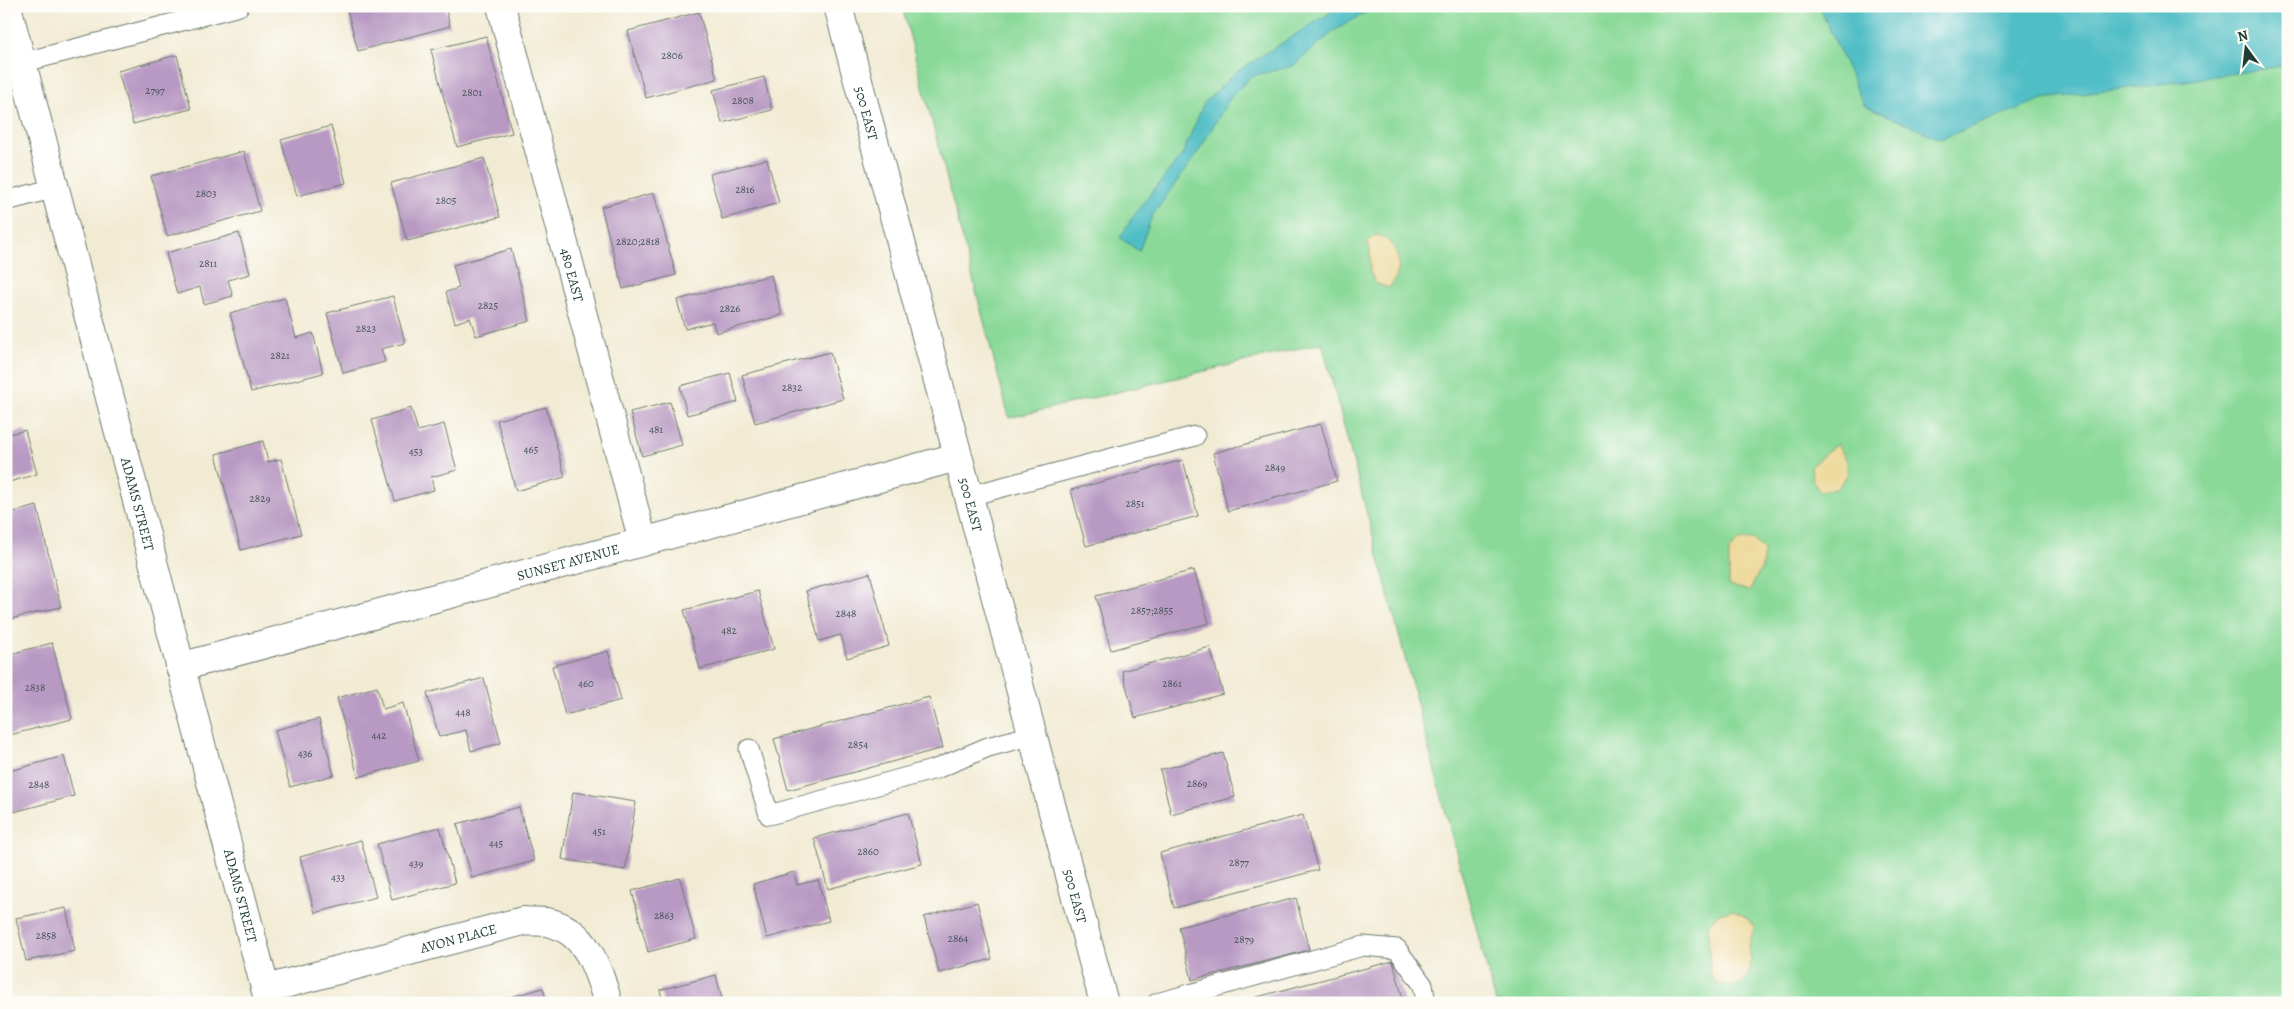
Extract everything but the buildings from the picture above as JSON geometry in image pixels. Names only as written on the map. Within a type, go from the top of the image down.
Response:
[{"type":"street","name":"ADAMS STREET","points":[[6,6],[268,996]]},
{"type":"street","name":"480 EAST","points":[[501,6],[643,542]]},
{"type":"street","name":"500 EAST","points":[[838,6],[1104,1003]]},
{"type":"street","name":"SUNSET AVENUE","points":[[180,667],[957,457]]},
{"type":"street","name":"AVON PLACE","points":[[268,996],[524,922],[548,922],[572,932],[588,949],[598,970],[608,1003]]},
{"type":"lane","points":[[21,63],[239,6]]},
{"type":"lane","points":[[6,201],[55,188]]},
{"type":"lane","points":[[969,496],[1195,436]]},
{"type":"lane","points":[[749,749],[770,815],[936,769],[988,747],[1032,735]]},
{"type":"lane","points":[[1157,1003],[1363,946],[1397,949],[1423,985],[1426,1003]]},
{"type":"green space","points":[[902,6],[2288,6],[2288,1003],[1496,1003],[1322,343],[1009,418]]},
{"type":"sand","points":[[1375,235],[1390,243],[1398,258],[1395,280],[1389,288],[1375,283],[1370,271],[1370,248],[1367,243]]},
{"type":"sand","points":[[1837,444],[1846,459],[1848,474],[1838,487],[1820,492],[1813,481],[1811,466]]},
{"type":"sand","points":[[1753,539],[1764,551],[1762,567],[1749,591],[1729,585],[1729,550],[1738,541]]},
{"type":"sand","points":[[1732,910],[1746,917],[1754,927],[1749,947],[1751,961],[1745,980],[1736,985],[1723,986],[1716,984],[1710,973],[1708,926],[1719,913]]},
{"type":"water","points":[[1341,6],[1377,6],[1334,31],[1293,66],[1251,76],[1230,98],[1198,152],[1152,216],[1139,251],[1120,238],[1135,213],[1182,155],[1204,103],[1236,72]]},
{"type":"water","points":[[1819,6],[2288,6],[2288,65],[2184,81],[2043,99],[1940,139],[1864,105]]}]
